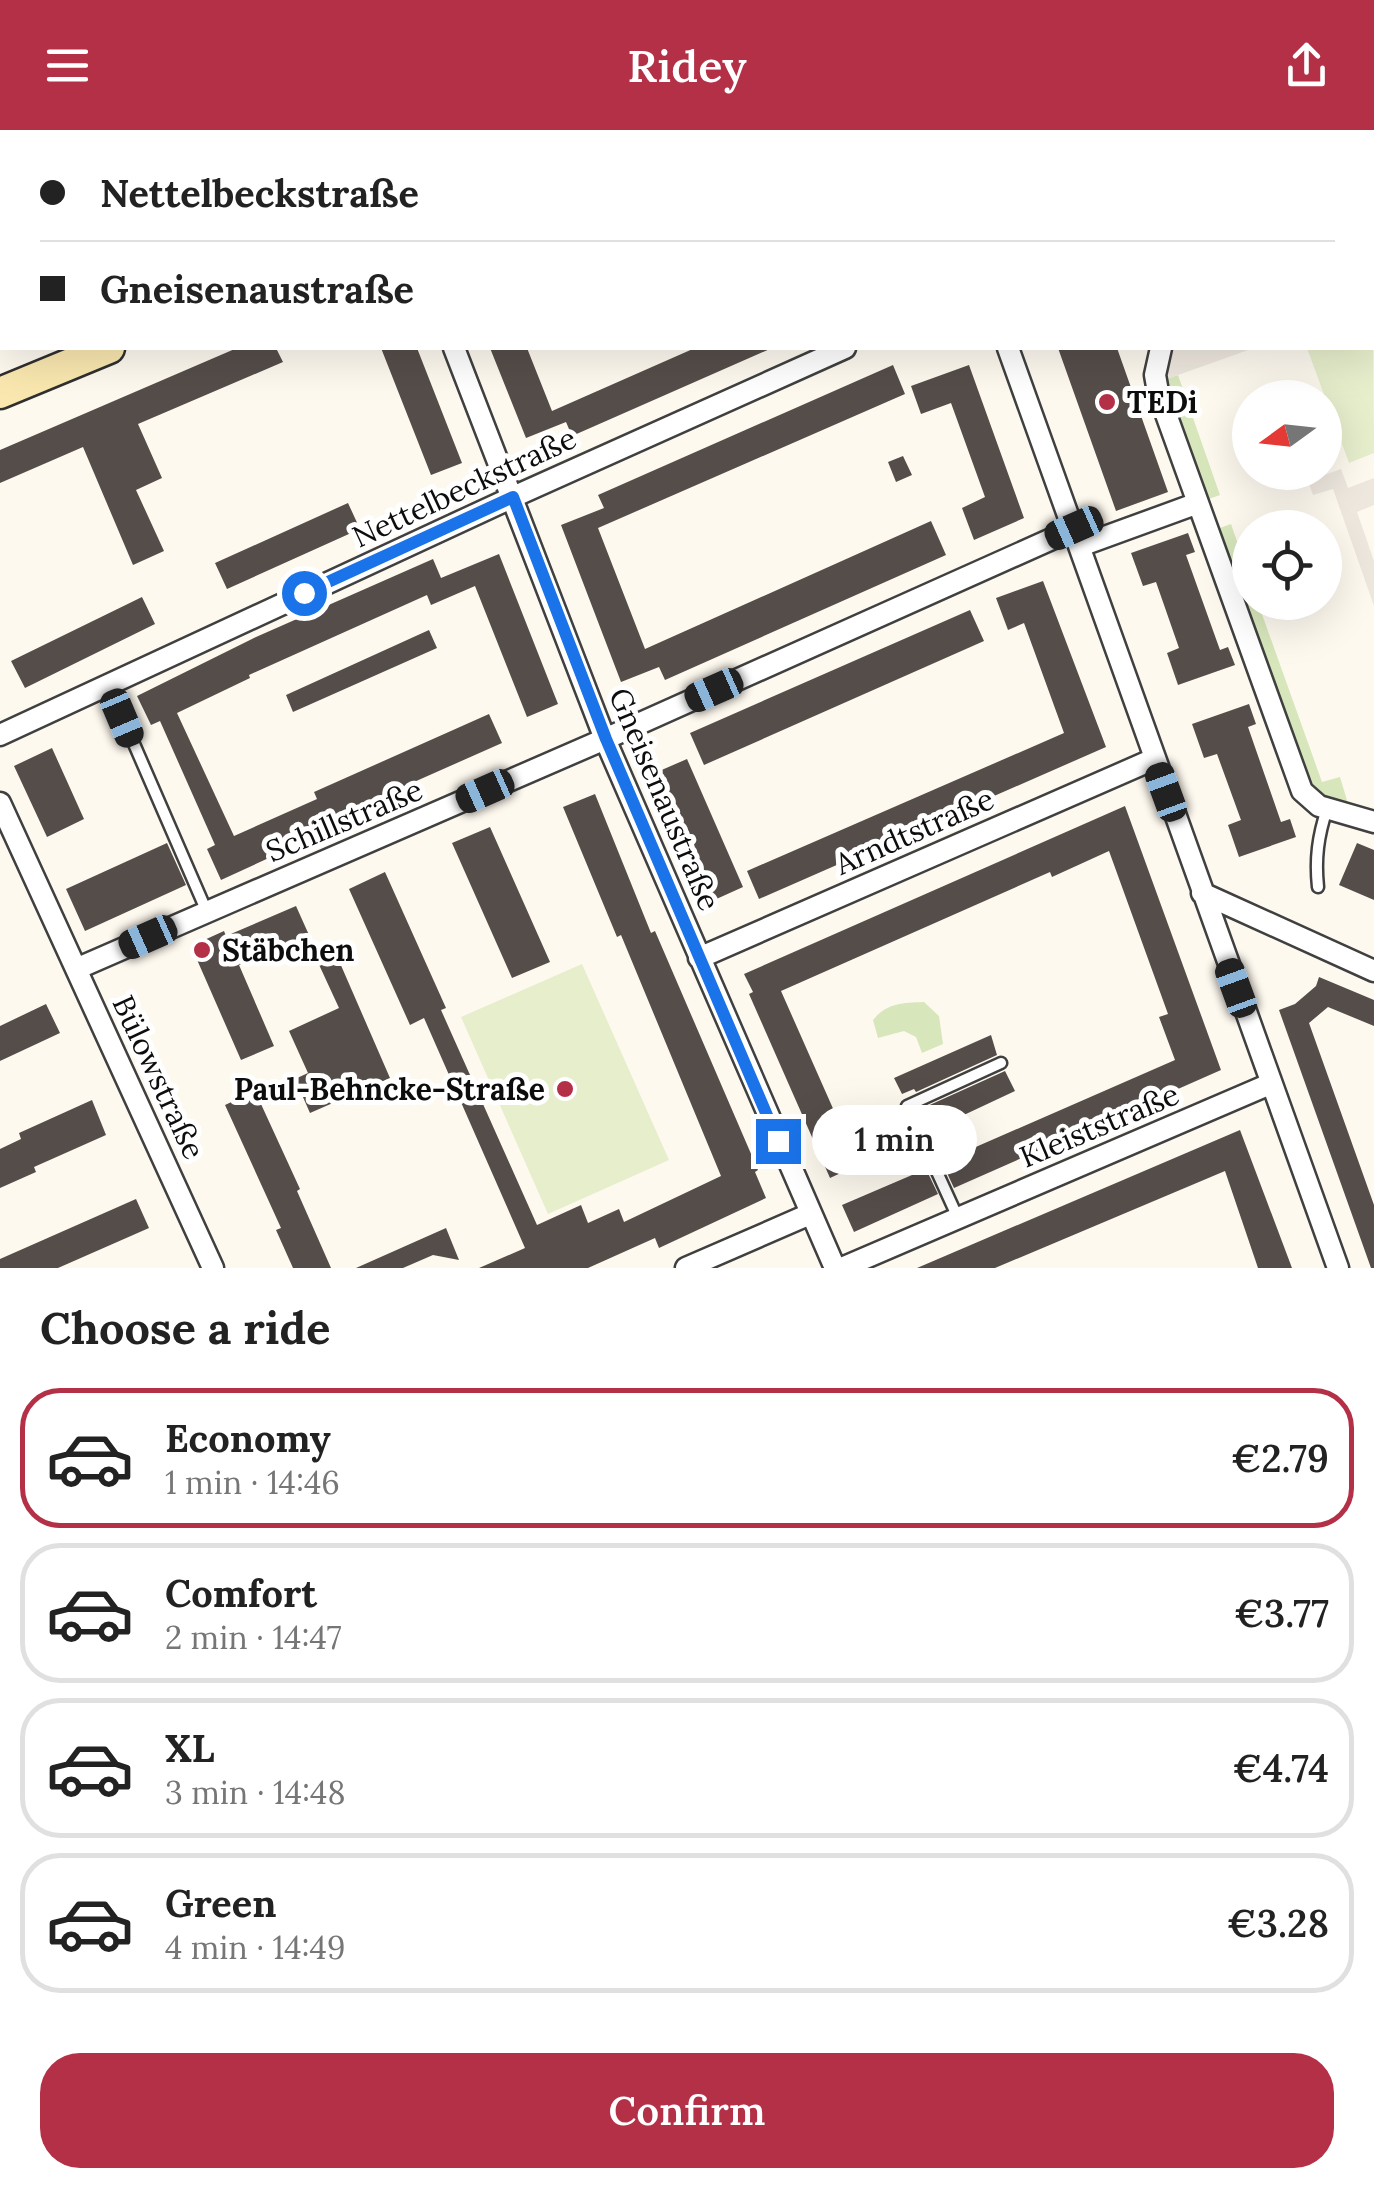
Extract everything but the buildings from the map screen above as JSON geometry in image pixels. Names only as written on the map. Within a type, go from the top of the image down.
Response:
[{"type":"street","points":[[0,393],[104,350]]},
{"type":"street","name":"Gneisenaustraße","points":[[455,350],[606,739],[810,1214],[838,1268]]},
{"type":"street","name":"Nettelbeckstraße","points":[[0,735],[841,350]]},
{"type":"street","points":[[1009,350],[1338,1268]]},
{"type":"street","points":[[1160,350],[1155,364],[1156,384],[1302,791],[1312,802],[1328,809],[1374,822]]},
{"type":"street","name":"Schillstraße","points":[[76,969],[1077,537],[1198,503]]},
{"type":"street","name":"Arndtstraße","points":[[699,958],[1154,759]]},
{"type":"street","name":"Bülowstraße","points":[[0,803],[213,1268]]},
{"type":"street","points":[[1202,892],[1374,970]]},
{"type":"street","name":"Kleiststraße","points":[[838,1268],[1270,1084]]},
{"type":"street","points":[[686,1268],[810,1214]]},
{"type":"lane","points":[[107,684],[207,912]]},
{"type":"lane","points":[[1318,887],[1318,836],[1328,809]]},
{"type":"lane","points":[[958,1218],[907,1106],[1001,1063]]},
{"type":"green space","points":[[1308,350],[1373,350],[1374,453],[1349,463],[1342,444],[1342,380],[1319,380]]},
{"type":"green space","points":[[1178,375],[1220,495],[1209,499],[1164,380]]},
{"type":"green space","points":[[1231,524],[1232,571],[1217,529]]},
{"type":"green space","points":[[1249,620],[1264,620],[1322,782],[1340,777],[1349,807],[1317,795],[1309,787]]},
{"type":"green space","name":"Paul-Behncke-Straße","points":[[582,964],[669,1160],[548,1214],[461,1017]]},
{"type":"green space","points":[[924,1002],[939,1016],[943,1044],[922,1053],[916,1037],[904,1031],[878,1038],[873,1020],[878,1014],[896,1005]]},
{"type":"shaded area","points":[[1170,350],[1248,350],[1164,380],[1165,359]]},
{"type":"shaded area","points":[[1342,472],[1348,488],[1374,478],[1374,505],[1357,512],[1374,561],[1374,606],[1342,510],[1333,490],[1342,490]]},
{"type":"place","name":"TEDi","points":[[1107,402]]},
{"type":"place","name":"Stäbchen","points":[[202,950]]},
{"type":"place","name":"Paul-Behncke-Straße","points":[[565,1089]]},
{"type":"route","points":[[304,593],[513,497],[606,739],[778,1141]]}]
